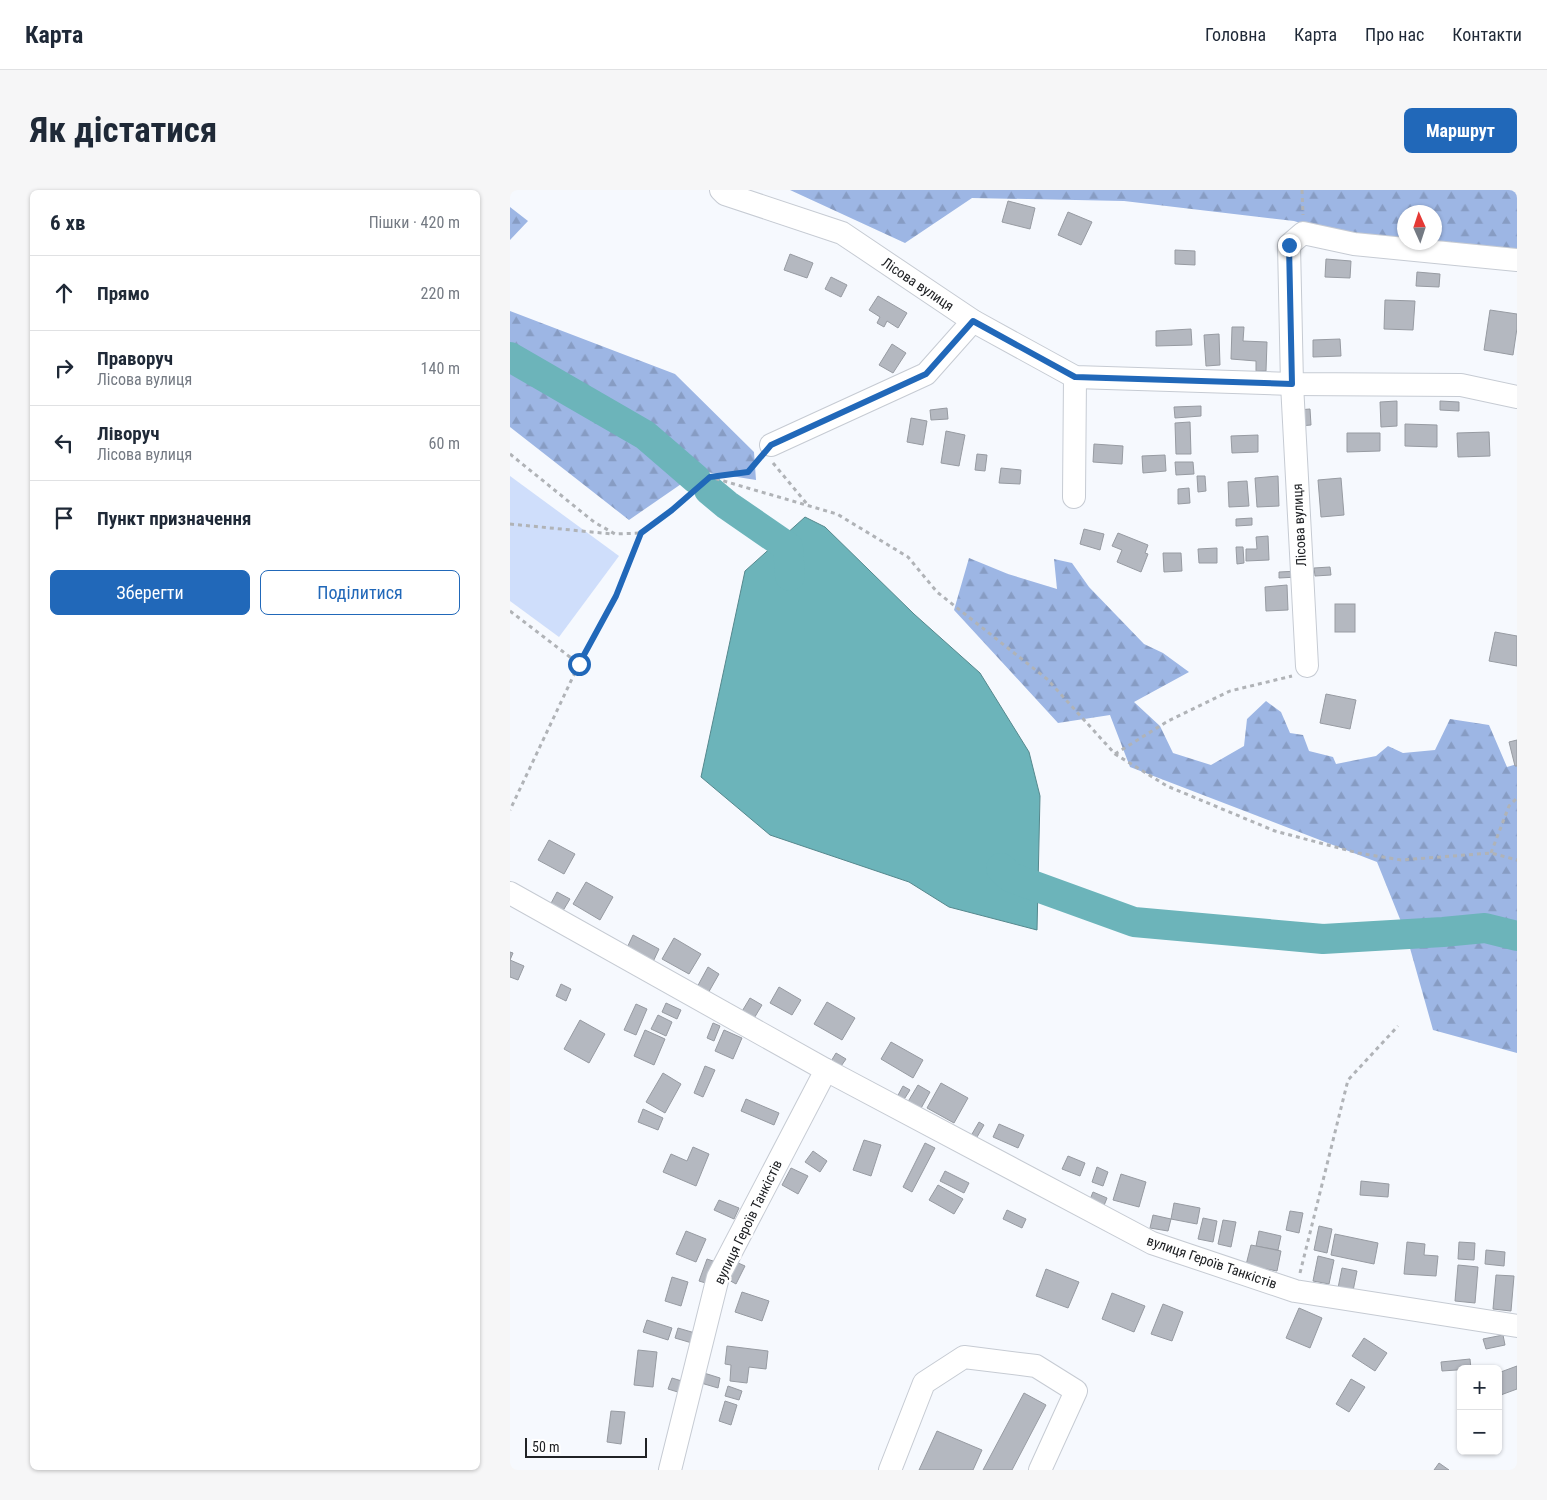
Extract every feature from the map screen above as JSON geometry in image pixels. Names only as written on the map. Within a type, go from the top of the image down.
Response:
[{"type":"street","name":"Лісова вулиця","points":[[721,190],[725,194],[842,233],[973,321],[1075,377],[1292,384],[1461,385],[1517,398]]},
{"type":"street","name":"Лісова вулиця","points":[[1303,234],[1289,245],[1292,384],[1307,666]]},
{"type":"street","points":[[1303,234],[1354,244],[1517,260]]},
{"type":"street","points":[[768,448],[926,374],[973,321]]},
{"type":"street","points":[[1074,497],[1075,377]]},
{"type":"street","name":"вулиця Героїв Танкістів","points":[[510,893],[826,1070],[1152,1243],[1295,1291],[1517,1326]]},
{"type":"street","name":"вулиця Героїв Танкістів","points":[[670,1470],[718,1277],[826,1070]]},
{"type":"street","points":[[890,1470],[924,1383],[964,1357],[1036,1366],[1076,1391],[1040,1470]]},
{"type":"path","points":[[1302,190],[1303,234]]},
{"type":"path","points":[[510,810],[579,664],[616,596],[641,533],[672,510],[710,477],[748,472],[768,448],[807,504]]},
{"type":"path","points":[[510,454],[594,522],[615,534]]},
{"type":"path","points":[[710,477],[837,514],[908,557],[938,592],[1047,679],[1116,754],[1167,786],[1266,827],[1358,853],[1401,860],[1491,853],[1517,860]]},
{"type":"path","points":[[510,524],[615,534],[641,533]]},
{"type":"path","points":[[510,611],[579,664]]},
{"type":"path","points":[[1116,754],[1168,721],[1230,691],[1296,675],[1307,666]]},
{"type":"path","points":[[1491,853],[1509,806],[1517,798]]},
{"type":"path","points":[[1295,1291],[1348,1080],[1398,1026]]},
{"type":"shaded area","points":[[510,476],[619,556],[559,637],[510,601]]},
{"type":"shaded area","points":[[805,517],[825,527],[914,614],[980,673],[1029,752],[1040,796],[1037,930],[949,907],[909,882],[770,835],[701,777],[745,571]]},
{"type":"green space","points":[[790,190],[1517,190],[1517,254],[1442,250],[1442,205],[1397,205],[1397,247],[1373,246],[1294,221],[1124,201],[972,198],[905,243]]},
{"type":"green space","points":[[510,207],[528,221],[510,240]]},
{"type":"green space","points":[[510,311],[675,374],[754,452],[756,480],[700,471],[629,520],[510,427]]},
{"type":"green space","points":[[969,558],[1008,574],[1057,589],[1054,559],[1072,563],[1089,587],[1144,644],[1163,653],[1189,672],[1134,702],[1160,726],[1173,753],[1211,765],[1244,746],[1247,719],[1266,701],[1281,712],[1290,733],[1303,735],[1309,751],[1333,757],[1336,764],[1376,756],[1388,746],[1403,753],[1435,750],[1450,719],[1489,725],[1507,767],[1517,764],[1517,1053],[1433,1030],[1406,934],[1377,862],[1130,767],[1110,715],[1058,723],[954,610]]},
{"type":"building","points":[[1008,201],[1035,208],[1030,229],[1002,222]]},
{"type":"building","points":[[1068,212],[1092,222],[1081,245],[1058,235]]},
{"type":"building","points":[[1175,250],[1195,251],[1195,265],[1175,264]]},
{"type":"building","points":[[790,254],[813,263],[807,278],[784,270]]},
{"type":"building","points":[[1326,259],[1351,261],[1350,278],[1325,277]]},
{"type":"building","points":[[1417,272],[1440,274],[1439,287],[1416,286]]},
{"type":"building","points":[[831,277],[847,285],[841,297],[825,289]]},
{"type":"building","points":[[878,296],[907,313],[898,328],[887,321],[884,327],[877,323],[880,317],[869,310]]},
{"type":"building","points":[[1385,300],[1415,301],[1413,330],[1384,329]]},
{"type":"building","points":[[1490,310],[1517,314],[1513,355],[1484,350]]},
{"type":"building","points":[[1232,327],[1244,327],[1243,341],[1267,342],[1266,371],[1256,371],[1256,361],[1231,359]]},
{"type":"building","points":[[1191,329],[1192,345],[1156,346],[1156,331]]},
{"type":"building","points":[[1219,334],[1220,365],[1206,366],[1204,335]]},
{"type":"building","points":[[1340,339],[1341,356],[1313,357],[1313,340]]},
{"type":"building","points":[[892,344],[906,353],[893,373],[879,365]]},
{"type":"building","points":[[1397,401],[1397,426],[1381,427],[1380,402]]},
{"type":"building","points":[[1440,401],[1459,402],[1459,411],[1440,410]]},
{"type":"building","points":[[1201,406],[1201,416],[1175,418],[1174,407]]},
{"type":"building","points":[[947,408],[948,419],[931,420],[930,410]]},
{"type":"building","points":[[1310,409],[1311,425],[1299,426],[1298,410]]},
{"type":"building","points":[[911,418],[927,421],[923,445],[907,442]]},
{"type":"building","points":[[1190,422],[1191,454],[1176,454],[1175,423]]},
{"type":"building","points":[[1405,424],[1437,425],[1437,447],[1405,446]]},
{"type":"building","points":[[946,431],[965,435],[959,466],[941,463]]},
{"type":"building","points":[[1489,432],[1490,456],[1458,457],[1457,433]]},
{"type":"building","points":[[1347,433],[1380,433],[1380,451],[1347,452]]},
{"type":"building","points":[[1258,435],[1258,452],[1232,453],[1231,436]]},
{"type":"building","points":[[1094,444],[1123,446],[1122,464],[1093,462]]},
{"type":"building","points":[[977,454],[987,455],[985,471],[975,470]]},
{"type":"building","points":[[1165,455],[1166,471],[1143,473],[1142,456]]},
{"type":"building","points":[[1175,462],[1193,462],[1194,474],[1176,475]]},
{"type":"building","points":[[1001,468],[1021,470],[1020,484],[999,483]]},
{"type":"building","points":[[1197,476],[1205,476],[1206,491],[1198,492]]},
{"type":"building","points":[[1278,476],[1279,506],[1257,507],[1255,478]]},
{"type":"building","points":[[1341,478],[1344,515],[1321,517],[1318,480]]},
{"type":"building","points":[[1247,481],[1249,506],[1229,507],[1228,482]]},
{"type":"building","points":[[1189,488],[1190,503],[1178,504],[1178,489]]},
{"type":"building","points":[[1252,518],[1252,525],[1236,526],[1236,519]]},
{"type":"building","points":[[1084,529],[1104,534],[1100,550],[1080,544]]},
{"type":"building","points":[[1118,533],[1148,545],[1145,553],[1148,554],[1141,572],[1117,562],[1122,550],[1112,546]]},
{"type":"building","points":[[1268,536],[1269,560],[1246,561],[1246,549],[1257,549],[1256,537]]},
{"type":"building","points":[[1236,547],[1243,547],[1244,563],[1237,564]]},
{"type":"building","points":[[1217,548],[1217,563],[1199,563],[1198,549]]},
{"type":"building","points":[[1163,553],[1181,553],[1182,571],[1164,572]]},
{"type":"building","points":[[1330,567],[1331,575],[1315,576],[1314,568]]},
{"type":"building","points":[[1298,571],[1298,577],[1279,578],[1279,572]]},
{"type":"building","points":[[1287,585],[1288,610],[1266,611],[1265,587]]},
{"type":"building","points":[[1335,604],[1355,604],[1355,632],[1335,632]]},
{"type":"building","points":[[1495,632],[1517,636],[1517,666],[1489,661]]},
{"type":"building","points":[[1326,694],[1356,700],[1350,729],[1320,723]]},
{"type":"building","points":[[1517,740],[1517,766],[1515,766],[1509,742]]},
{"type":"building","points":[[549,840],[575,854],[564,874],[538,860]]},
{"type":"building","points":[[586,882],[613,897],[600,920],[573,904]]},
{"type":"building","points":[[557,892],[570,899],[561,914],[549,907]]},
{"type":"building","points":[[633,935],[659,949],[652,964],[626,950]]},
{"type":"building","points":[[674,938],[701,954],[689,974],[662,959]]},
{"type":"building","points":[[510,960],[524,966],[518,980],[510,977]]},
{"type":"building","points":[[708,967],[719,974],[707,995],[696,989]]},
{"type":"building","points":[[561,984],[571,989],[566,1001],[556,996]]},
{"type":"building","points":[[779,987],[801,1000],[792,1015],[770,1003]]},
{"type":"building","points":[[750,998],[762,1005],[753,1020],[741,1013]]},
{"type":"building","points":[[827,1002],[855,1018],[842,1040],[814,1024]]},
{"type":"building","points":[[666,1003],[681,1010],[677,1019],[662,1012]]},
{"type":"building","points":[[636,1004],[647,1009],[636,1035],[624,1030]]},
{"type":"building","points":[[658,1015],[672,1022],[666,1036],[651,1029]]},
{"type":"building","points":[[580,1020],[605,1034],[589,1063],[564,1049]]},
{"type":"building","points":[[713,1023],[720,1026],[714,1041],[707,1038]]},
{"type":"building","points":[[645,1030],[665,1039],[654,1065],[634,1056]]},
{"type":"building","points":[[724,1030],[742,1038],[733,1059],[715,1051]]},
{"type":"building","points":[[891,1042],[923,1060],[913,1078],[881,1059]]},
{"type":"building","points":[[836,1053],[846,1059],[839,1069],[830,1063]]},
{"type":"building","points":[[705,1066],[715,1070],[703,1097],[694,1093]]},
{"type":"building","points":[[663,1073],[681,1084],[665,1113],[646,1102]]},
{"type":"building","points":[[941,1083],[968,1098],[954,1123],[927,1108]]},
{"type":"building","points":[[918,1085],[930,1092],[919,1112],[906,1105]]},
{"type":"building","points":[[903,1086],[910,1090],[903,1101],[897,1097]]},
{"type":"building","points":[[746,1099],[779,1113],[774,1125],[741,1111]]},
{"type":"building","points":[[643,1109],[663,1118],[658,1130],[638,1122]]},
{"type":"building","points":[[979,1122],[984,1125],[977,1137],[972,1134]]},
{"type":"building","points":[[999,1124],[1024,1135],[1018,1148],[993,1137]]},
{"type":"building","points":[[864,1140],[881,1145],[871,1176],[853,1170]]},
{"type":"building","points":[[925,1143],[935,1148],[912,1192],[903,1187]]},
{"type":"building","points":[[693,1147],[709,1154],[696,1186],[663,1172],[671,1154],[687,1161]]},
{"type":"building","points":[[813,1151],[827,1161],[820,1172],[805,1162]]},
{"type":"building","points":[[1068,1156],[1085,1163],[1080,1176],[1062,1169]]},
{"type":"building","points":[[1097,1167],[1108,1172],[1103,1186],[1092,1182]]},
{"type":"building","points":[[791,1168],[808,1176],[798,1194],[782,1185]]},
{"type":"building","points":[[945,1171],[969,1183],[964,1193],[940,1181]]},
{"type":"building","points":[[1121,1174],[1146,1182],[1139,1207],[1113,1200]]},
{"type":"building","points":[[1361,1181],[1389,1184],[1388,1197],[1360,1195]]},
{"type":"building","points":[[938,1185],[963,1199],[954,1214],[929,1200]]},
{"type":"building","points":[[1093,1192],[1107,1198],[1101,1213],[1087,1207]]},
{"type":"building","points":[[719,1200],[739,1208],[734,1219],[714,1210]]},
{"type":"building","points":[[1174,1203],[1200,1208],[1197,1224],[1171,1219]]},
{"type":"building","points":[[1007,1210],[1026,1219],[1022,1228],[1003,1219]]},
{"type":"building","points":[[1290,1211],[1303,1213],[1299,1233],[1286,1230]]},
{"type":"building","points":[[1153,1215],[1171,1219],[1168,1231],[1150,1228]]},
{"type":"building","points":[[1203,1218],[1217,1221],[1213,1242],[1198,1239]]},
{"type":"building","points":[[1223,1220],[1236,1222],[1231,1247],[1218,1244]]},
{"type":"building","points":[[1319,1226],[1332,1229],[1327,1253],[1314,1250]]},
{"type":"building","points":[[686,1231],[706,1239],[696,1262],[676,1254]]},
{"type":"building","points":[[1259,1231],[1281,1236],[1278,1250],[1256,1246]]},
{"type":"building","points":[[1335,1234],[1378,1243],[1374,1264],[1331,1255]]},
{"type":"building","points":[[1407,1242],[1425,1244],[1424,1255],[1438,1256],[1436,1276],[1404,1274]]},
{"type":"building","points":[[1459,1242],[1475,1243],[1474,1260],[1458,1259]]},
{"type":"building","points":[[1251,1245],[1281,1251],[1277,1271],[1246,1265]]},
{"type":"building","points":[[1486,1250],[1505,1252],[1504,1266],[1485,1264]]},
{"type":"building","points":[[1318,1256],[1334,1260],[1329,1284],[1313,1281]]},
{"type":"building","points":[[707,1259],[716,1262],[709,1284],[699,1281]]},
{"type":"building","points":[[736,1262],[745,1266],[736,1284],[727,1279]]},
{"type":"building","points":[[1458,1265],[1478,1267],[1475,1303],[1455,1301]]},
{"type":"building","points":[[1342,1268],[1357,1271],[1353,1291],[1338,1288]]},
{"type":"building","points":[[1046,1269],[1079,1282],[1068,1308],[1036,1296]]},
{"type":"building","points":[[1496,1275],[1514,1276],[1511,1311],[1493,1309]]},
{"type":"building","points":[[672,1277],[688,1282],[681,1306],[665,1301]]},
{"type":"building","points":[[742,1292],[769,1301],[762,1321],[735,1312]]},
{"type":"building","points":[[1112,1293],[1145,1306],[1134,1332],[1102,1319]]},
{"type":"building","points":[[1163,1304],[1183,1312],[1172,1341],[1151,1334]]},
{"type":"building","points":[[1299,1308],[1322,1318],[1310,1348],[1286,1338]]},
{"type":"building","points":[[647,1320],[672,1328],[668,1340],[643,1332]]},
{"type":"building","points":[[678,1328],[695,1333],[692,1343],[675,1338]]},
{"type":"building","points":[[1503,1335],[1505,1345],[1486,1349],[1483,1339]]},
{"type":"building","points":[[1364,1338],[1387,1353],[1375,1371],[1352,1356]]},
{"type":"building","points":[[727,1346],[768,1351],[766,1369],[749,1367],[747,1383],[730,1381],[731,1365],[725,1364]]},
{"type":"building","points":[[638,1350],[657,1352],[653,1387],[634,1385]]},
{"type":"building","points":[[1470,1359],[1471,1365],[1457,1365],[1457,1370],[1442,1371],[1441,1362]]},
{"type":"building","points":[[1517,1366],[1517,1389],[1502,1395],[1502,1372]]},
{"type":"building","points":[[704,1373],[720,1378],[718,1388],[701,1383]]},
{"type":"building","points":[[672,1378],[685,1382],[681,1393],[668,1389]]},
{"type":"building","points":[[1351,1379],[1365,1387],[1349,1412],[1336,1404]]},
{"type":"building","points":[[728,1386],[742,1391],[739,1400],[725,1396]]},
{"type":"building","points":[[1024,1393],[1046,1405],[1012,1470],[983,1470]]},
{"type":"building","points":[[725,1401],[737,1405],[731,1425],[719,1421]]},
{"type":"building","points":[[611,1411],[625,1412],[621,1444],[607,1442]]},
{"type":"building","points":[[937,1431],[982,1450],[973,1470],[919,1470]]},
{"type":"building","points":[[1439,1463],[1449,1470],[1434,1470]]},
{"type":"waterway","points":[[510,357],[645,435],[696,479]]},
{"type":"waterway","points":[[709,490],[727,505],[788,547],[790,576]]},
{"type":"waterway","points":[[1001,868],[1010,877],[1134,922],[1323,939],[1485,928],[1517,936]]},
{"type":"route","points":[[579,664],[616,596],[641,533],[672,510],[710,477],[748,472],[771,445],[926,374],[973,321],[1075,377],[1292,384],[1289,245]]}]
